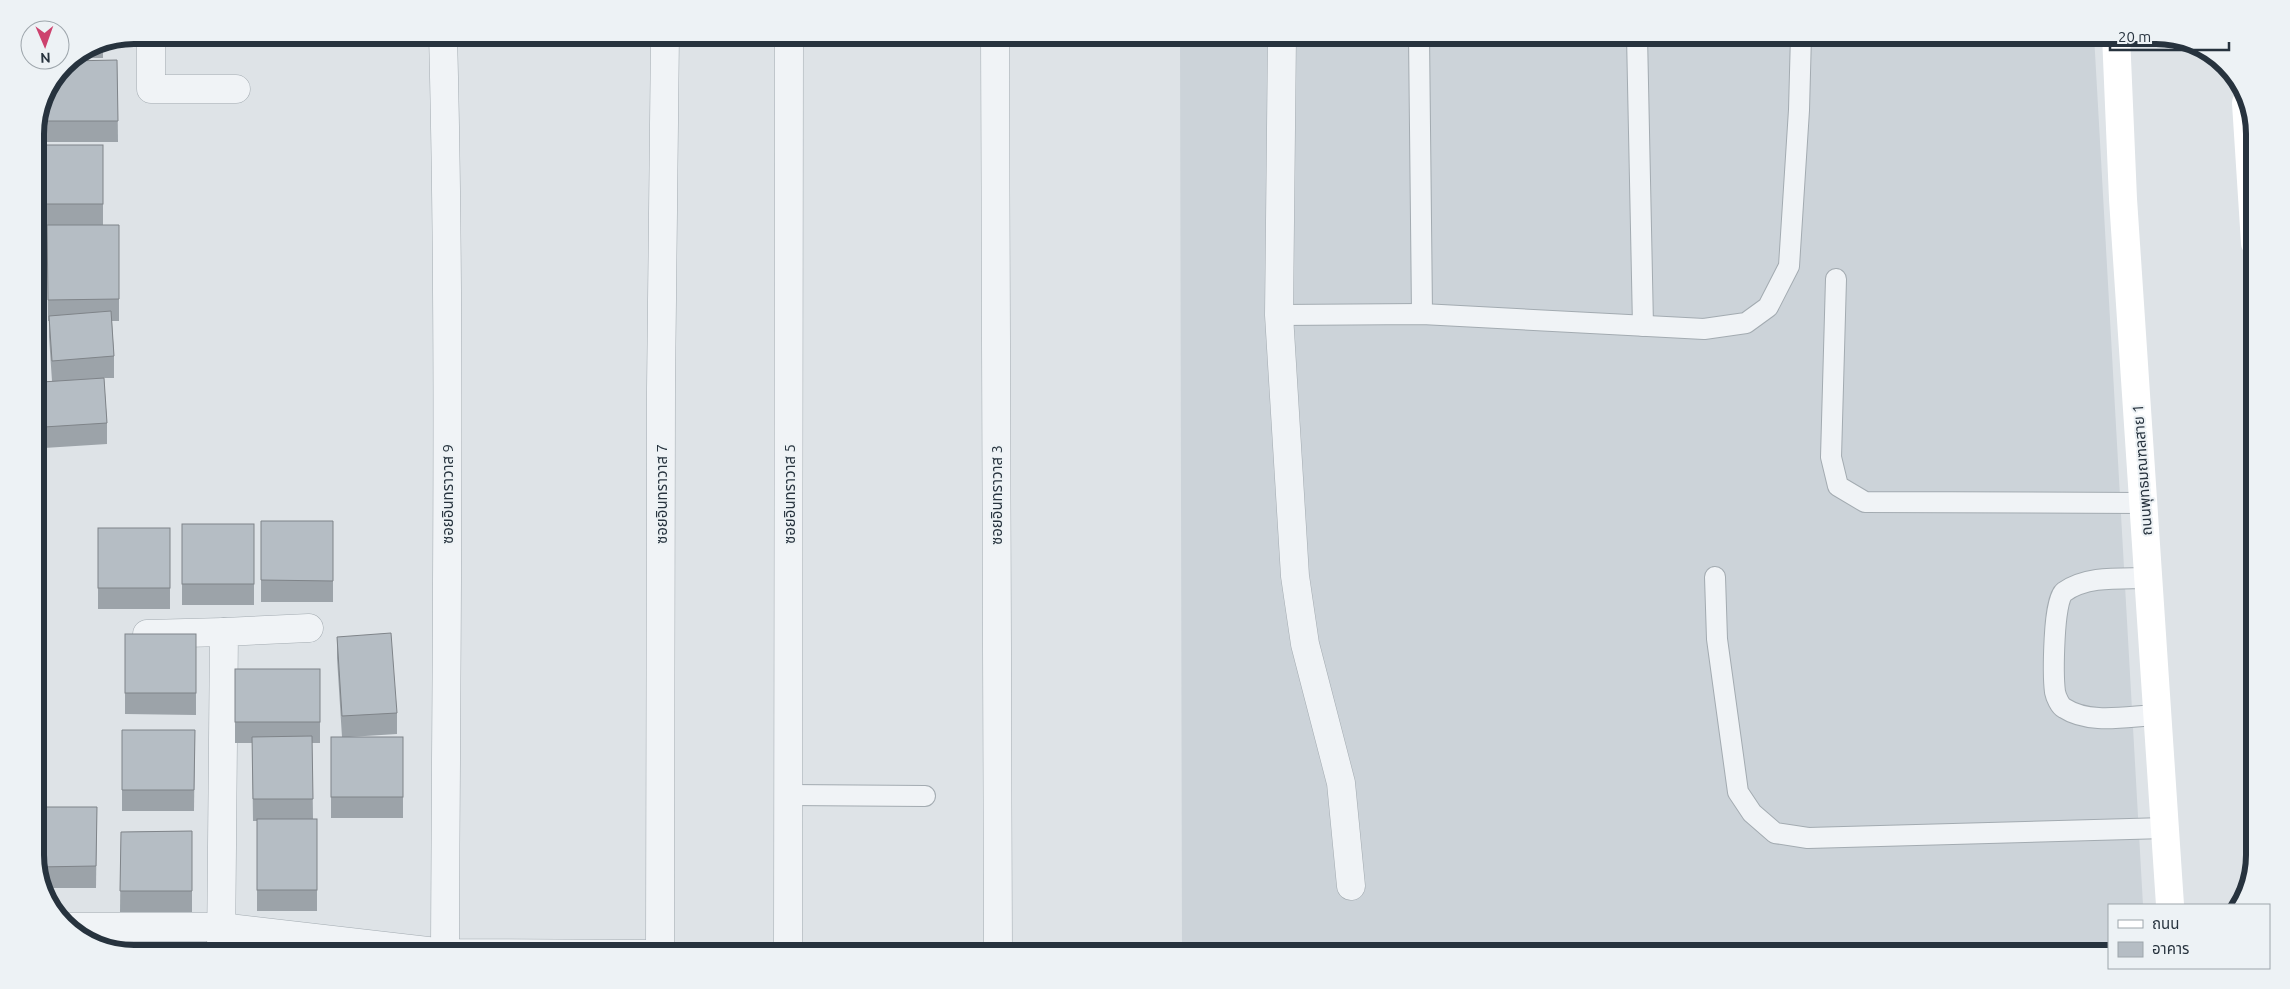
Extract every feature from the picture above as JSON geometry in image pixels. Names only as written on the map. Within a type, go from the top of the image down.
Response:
[{"type":"main road","name":"ถนนพุทธมณฑลสาย 1","points":[[2116,44],[2123,199],[2170,904]]},
{"type":"street","points":[[151,44],[151,89],[236,89]]},
{"type":"street","name":"ซอยอินทราวาส 9","points":[[443,44],[446,132],[447,568],[445,945]]},
{"type":"street","name":"ซอยอินทราวาส 7","points":[[660,945],[660,408],[665,44]]},
{"type":"street","name":"ซอยอินทราวาส 5","points":[[788,945],[789,44]]},
{"type":"street","name":"ซอยอินทราวาส 3","points":[[995,44],[998,945]]},
{"type":"street","points":[[1282,44],[1279,315],[1295,576],[1305,644],[1340,783],[1351,886]]},
{"type":"street","points":[[147,634],[309,628]]},
{"type":"street","points":[[221,945],[224,632]]},
{"type":"street","points":[[79,927],[220,926],[378,945]]},
{"type":"lane","points":[[1419,44],[1422,314]]},
{"type":"lane","points":[[1637,44],[1643,326]]},
{"type":"lane","points":[[1279,315],[1422,314],[1704,329],[1746,323],[1768,308],[1789,266],[1799,110],[1801,44]]},
{"type":"lane","points":[[1836,279],[1832,457],[1838,486],[1865,502],[2144,502]]},
{"type":"lane","points":[[1715,577],[1717,639],[1738,792],[1752,814],[1776,833],[1808,838],[2165,828]]},
{"type":"lane","points":[[2149,578],[2089,580],[2062,593],[2055,616],[2055,693],[2062,707],[2075,714],[2097,718],[2157,715]]},
{"type":"lane","points":[[788,795],[925,796]]},
{"type":"shaded area","points":[[1180,44],[2095,44],[2143,904],[2108,904],[2108,945],[1182,945]]},
{"type":"building","points":[[117,60],[118,121],[45,121],[53,94],[66,74],[82,61]]},
{"type":"building","points":[[44,145],[103,145],[103,204],[44,204]]},
{"type":"building","points":[[47,225],[119,225],[119,299],[48,300]]},
{"type":"building","points":[[111,311],[114,356],[52,361],[49,316]]},
{"type":"building","points":[[104,378],[107,423],[44,427],[44,382]]},
{"type":"building","points":[[261,521],[333,521],[333,581],[261,580]]},
{"type":"building","points":[[182,524],[254,524],[254,584],[182,584]]},
{"type":"building","points":[[98,528],[170,528],[170,588],[98,588]]},
{"type":"building","points":[[391,633],[397,713],[342,716],[337,637]]},
{"type":"building","points":[[125,634],[196,634],[196,693],[125,693]]},
{"type":"building","points":[[235,669],[320,669],[320,722],[235,722]]},
{"type":"building","points":[[122,730],[195,730],[194,790],[122,790]]},
{"type":"building","points":[[312,736],[313,799],[253,799],[252,737]]},
{"type":"building","points":[[331,737],[403,737],[403,797],[331,797]]},
{"type":"building","points":[[44,807],[97,807],[96,866],[44,867]]},
{"type":"building","points":[[257,819],[317,819],[317,890],[257,890]]},
{"type":"building","points":[[192,831],[192,891],[120,891],[121,832]]}]
